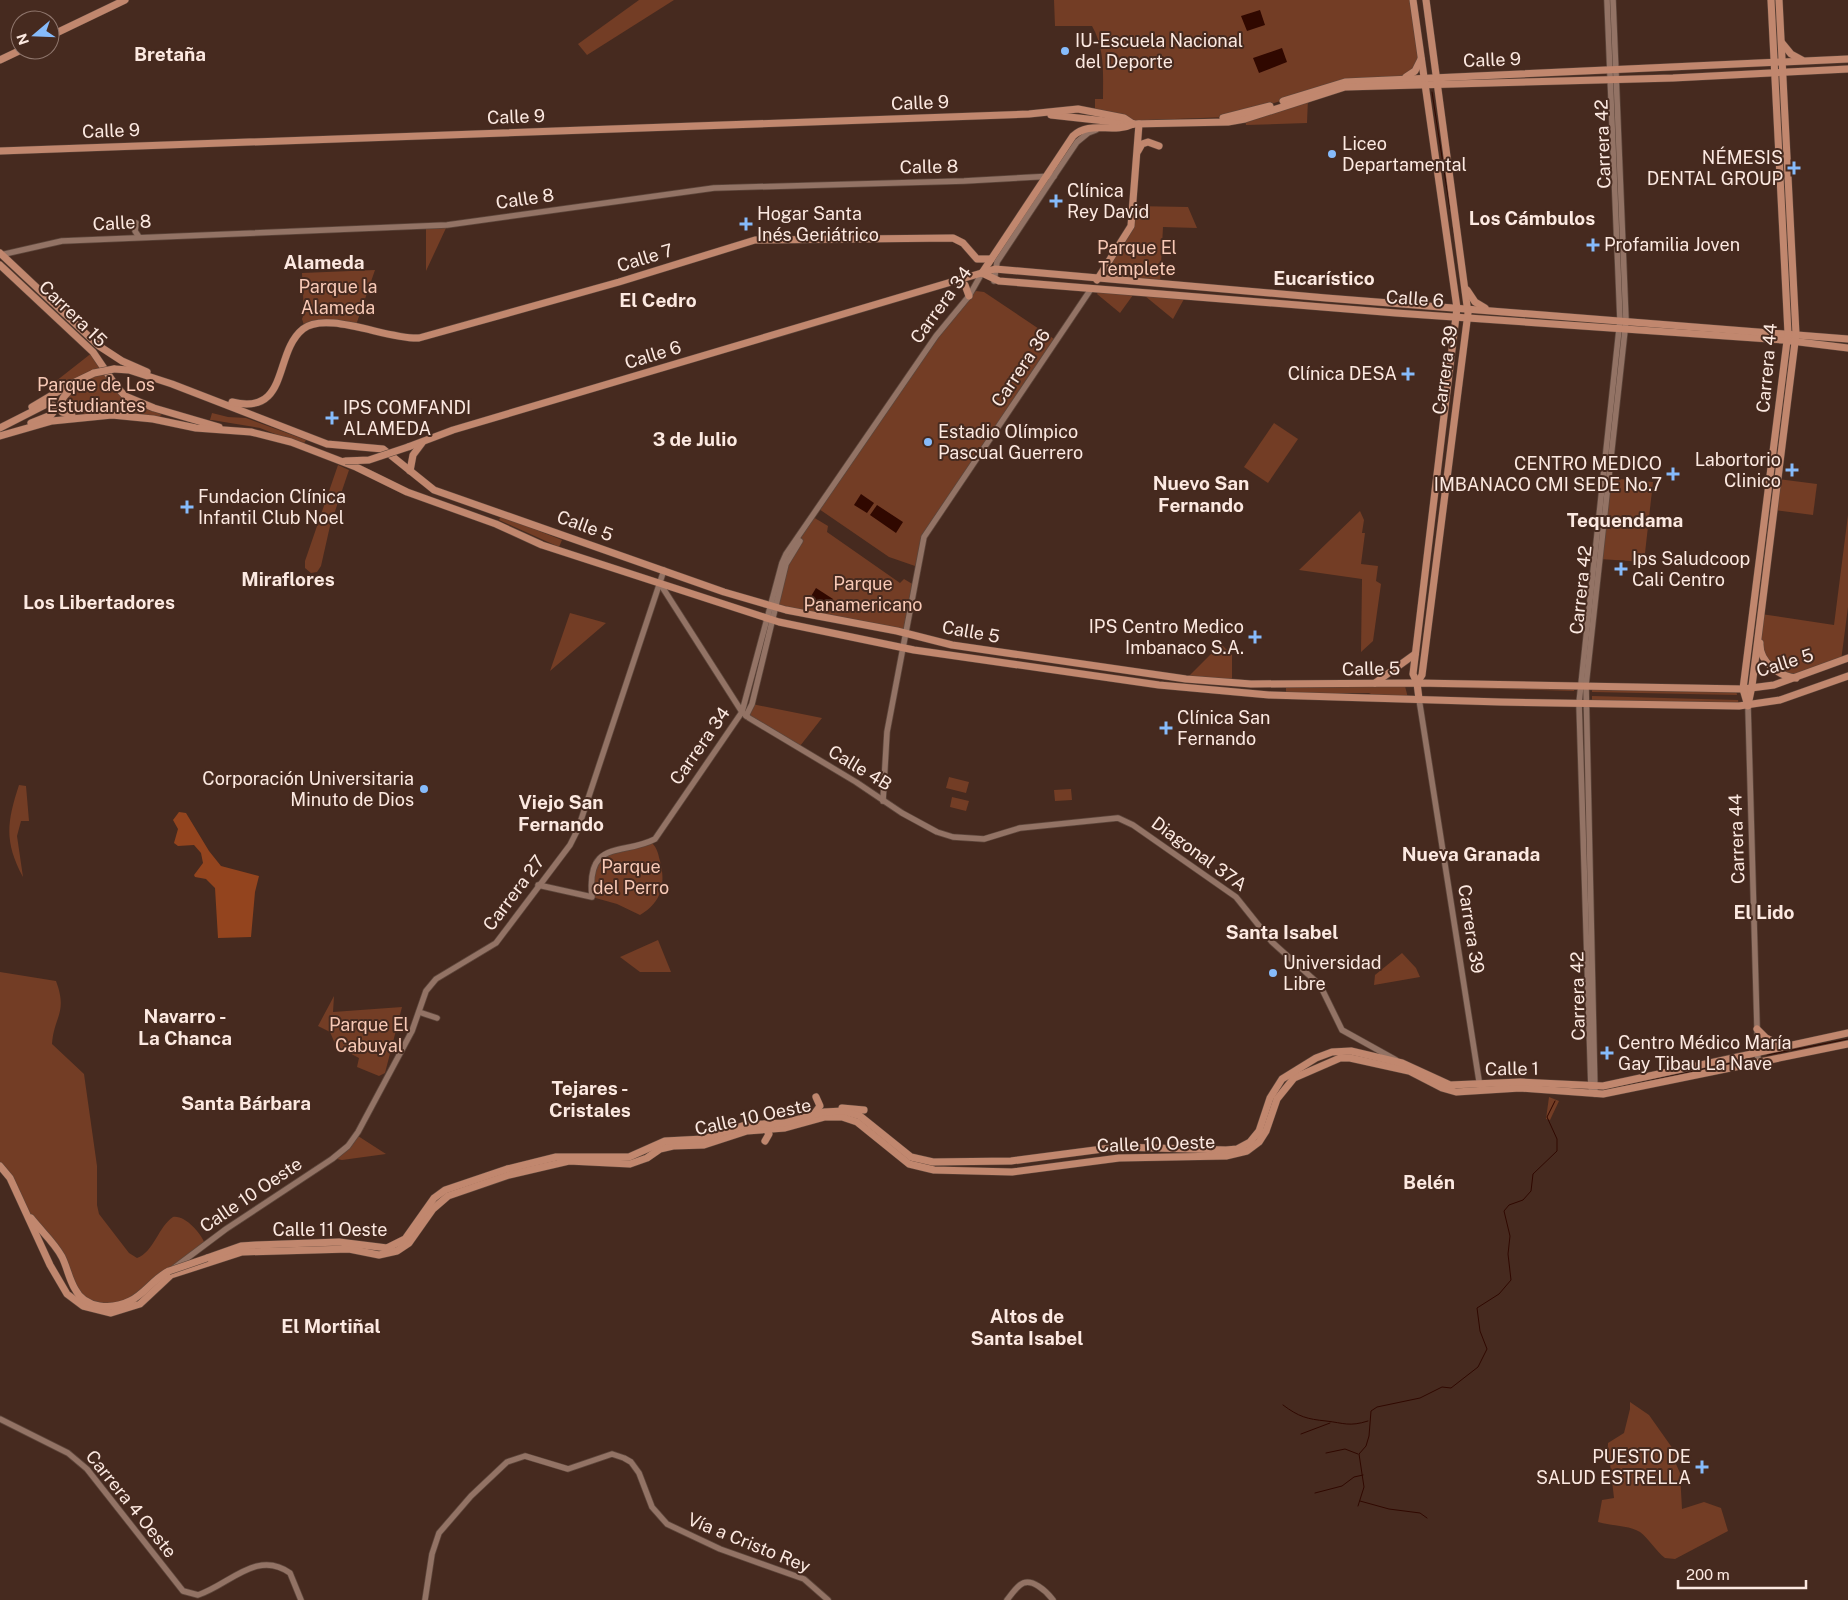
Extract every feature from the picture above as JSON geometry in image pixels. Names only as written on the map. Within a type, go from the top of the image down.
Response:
[{"type":"main road","points":[[60,31],[125,0]]},
{"type":"main road","name":"Carrera 39","points":[[1413,0],[1447,222],[1458,308],[1413,674],[1417,683],[1419,699]]},
{"type":"main road","name":"Carrera 39","points":[[1417,683],[1422,675],[1467,318],[1465,282],[1426,0]]},
{"type":"main road","name":"Carrera 44","points":[[1748,706],[1743,689],[1787,337],[1774,96],[1771,0]]},
{"type":"main road","name":"Carrera 44","points":[[1748,706],[1752,688],[1796,338],[1779,0]]},
{"type":"main road","points":[[1781,41],[1791,54],[1807,60]]},
{"type":"main road","points":[[1404,78],[1415,71],[1421,59]]},
{"type":"main road","name":"Calle 9","points":[[1436,81],[1613,70],[1695,68],[1848,59]]},
{"type":"main road","points":[[1681,77],[1695,68]]},
{"type":"main road","points":[[1658,69],[1673,78]]},
{"type":"main road","name":"Calle 9","points":[[1264,110],[1343,87],[1424,81],[1673,78],[1848,69]]},
{"type":"main road","points":[[1755,74],[1768,82],[1774,96]]},
{"type":"main road","name":"Calle 9","points":[[0,151],[1033,113],[1139,124],[1228,122],[1339,83],[1404,78],[1424,81]]},
{"type":"main road","name":"Carrera 34","points":[[982,273],[1044,176],[1078,131],[1092,127],[1103,129],[1124,128],[1139,124]]},
{"type":"main road","name":"Carrera 36","points":[[1091,289],[1131,226],[1139,124]]},
{"type":"main road","points":[[1769,133],[1777,138]]},
{"type":"main road","points":[[1138,151],[1142,144],[1148,142],[1160,146]]},
{"type":"main road","points":[[1779,174],[1787,164]]},
{"type":"main road","points":[[1447,222],[1455,213]]},
{"type":"main road","points":[[1782,222],[1788,226],[1791,241]]},
{"type":"main road","name":"Calle 7","points":[[200,394],[243,404],[261,402],[270,395],[291,347],[299,333],[305,328],[329,322],[398,337],[419,338],[619,282],[760,239],[953,238],[963,243],[978,259],[991,259]]},
{"type":"main road","name":"Carrera 15","points":[[1,254],[105,351],[172,384]]},
{"type":"main road","name":"Carrera 15","points":[[0,265],[93,352],[125,396],[154,408],[231,431]]},
{"type":"main road","name":"Calle 6","points":[[231,431],[251,432],[274,438],[334,460],[345,462],[369,460],[428,438],[995,269],[1361,301],[1771,332],[1787,337]]},
{"type":"main road","name":"Calle 6","points":[[982,273],[994,280],[1091,289],[1622,330],[1848,339]]},
{"type":"main road","points":[[956,281],[965,285],[969,296]]},
{"type":"main road","points":[[1465,282],[1475,302],[1491,310]]},
{"type":"main road","points":[[1312,306],[1326,298]]},
{"type":"main road","points":[[1361,301],[1373,311]]},
{"type":"main road","points":[[1546,324],[1567,316],[1583,327]]},
{"type":"main road","points":[[1771,332],[1781,326],[1787,318]]},
{"type":"main road","name":"Calle 6","points":[[1796,338],[1808,343],[1848,348]]},
{"type":"main road","points":[[1794,352],[1808,343]]},
{"type":"main road","points":[[1450,372],[1461,367]]},
{"type":"main road","name":"Calle 5","points":[[0,428],[50,395],[85,377],[94,373],[120,369],[200,394],[327,444],[383,449],[436,490],[774,607],[952,645],[1186,679],[1276,686],[1417,683],[1743,689],[1796,678],[1848,658]]},
{"type":"main road","points":[[85,377],[64,397],[60,407],[66,415],[153,418],[196,428],[231,431]]},
{"type":"main road","points":[[0,428],[47,404],[54,407],[51,415],[1,436]]},
{"type":"main road","points":[[1,436],[52,421],[88,416]]},
{"type":"main road","points":[[410,471],[414,451],[428,438]]},
{"type":"main road","name":"Calle 5","points":[[345,462],[394,484],[406,492],[496,524],[542,545],[642,579],[659,582],[802,628],[902,648],[1189,689],[1260,694],[1419,699],[1748,706],[1790,697],[1848,676]]},
{"type":"main road","points":[[1752,613],[1761,614],[1760,648],[1763,656],[1778,672],[1796,678]]},
{"type":"main road","points":[[1374,684],[1415,654]]},
{"type":"main road","points":[[1757,1029],[1766,1038],[1782,1046]]},
{"type":"main road","name":"Calle 1","points":[[1593,1090],[1782,1046],[1848,1033]]},
{"type":"main road","name":"Calle 1","points":[[1228,1153],[1247,1151],[1259,1142],[1266,1131],[1276,1102],[1289,1084],[1299,1075],[1334,1059],[1350,1058],[1402,1069],[1448,1091],[1534,1082],[1593,1090],[1758,1062],[1848,1044]]},
{"type":"main road","name":"Calle 1","points":[[1228,1153],[1250,1142],[1259,1131],[1270,1098],[1278,1085],[1295,1070],[1316,1058],[1332,1052],[1351,1051],[1402,1063],[1450,1085],[1480,1087]]},
{"type":"main road","points":[[814,1114],[820,1106],[816,1097]]},
{"type":"main road","points":[[835,1111],[848,1107],[864,1110]]},
{"type":"main road","name":"Calle 10 Oeste","points":[[569,1158],[629,1157],[665,1141],[703,1140],[745,1125],[784,1123],[814,1114],[835,1111],[860,1116],[901,1149],[920,1159],[943,1162],[995,1162],[1033,1159],[1118,1147],[1228,1153]]},
{"type":"main road","name":"Calle 10 Oeste","points":[[569,1158],[630,1164],[673,1146],[704,1145],[747,1131],[793,1127],[825,1117],[846,1118],[866,1127],[909,1164],[934,1170],[1012,1172],[1082,1162],[1228,1153]]},
{"type":"main road","points":[[765,1141],[769,1134],[766,1129]]},
{"type":"main road","points":[[1136,1147],[1141,1153],[1137,1158]]},
{"type":"main road","name":"Calle 11 Oeste","points":[[102,1307],[121,1305],[136,1298],[165,1274],[241,1246],[339,1242],[387,1248],[405,1238],[434,1198],[445,1190],[507,1169],[569,1158]]},
{"type":"main road","name":"Calle 11 Oeste","points":[[83,1306],[111,1313],[131,1308],[144,1302],[171,1275],[242,1252],[257,1250],[349,1249],[370,1254],[388,1254],[409,1243],[434,1209],[448,1196],[509,1175],[569,1158]]},
{"type":"main road","points":[[1012,1172],[1008,1169],[1009,1163],[1033,1159]]},
{"type":"main road","points":[[974,1172],[997,1170],[999,1165],[995,1162]]},
{"type":"main road","points":[[0,1166],[10,1178],[57,1279],[67,1294],[83,1306]]},
{"type":"main road","points":[[26,1211],[62,1258],[83,1306]]},
{"type":"main road","points":[[39,1240],[54,1265],[59,1266],[61,1261],[46,1235]]},
{"type":"main road","points":[[67,1294],[58,1278],[62,1272],[66,1274],[77,1292],[102,1307]]},
{"type":"street","name":"Carrera 42","points":[[1608,0],[1613,70]]},
{"type":"street","name":"Carrera 42","points":[[1593,1090],[1582,703],[1623,320],[1613,79],[1613,0]]},
{"type":"street","name":"Carrera 34","points":[[994,280],[995,269],[1054,176],[1082,137],[1093,130],[1103,129]]},
{"type":"street","name":"Calle 8","points":[[1,254],[62,241],[440,225],[714,188],[1054,176]]},
{"type":"street","points":[[136,223],[135,231],[139,237]]},
{"type":"street","name":"Carrera 34","points":[[538,885],[592,898],[592,875],[602,857],[619,848],[655,839],[744,714],[774,607],[782,563],[936,336],[969,296],[982,273]]},
{"type":"street","name":"Carrera 36","points":[[883,801],[887,732],[904,634],[924,537],[1091,289]]},
{"type":"street","name":"Carrera 27","points":[[332,1160],[348,1146],[358,1132],[412,1031],[426,991],[432,982],[496,943],[576,834],[664,570]]},
{"type":"street","name":"Calle 4B","points":[[659,582],[744,714],[856,782],[883,801],[937,832],[966,840],[990,838],[1020,828],[1118,818]]},
{"type":"street","name":"Carrera 39","points":[[1419,699],[1480,1087]]},
{"type":"street","name":"Carrera 44","points":[[1748,706],[1758,1062]]},
{"type":"street","name":"Diagonal 37A","points":[[1118,818],[1133,825],[1236,897],[1272,942],[1320,985],[1326,994],[1338,1024],[1344,1032],[1402,1063]]},
{"type":"street","points":[[419,1012],[437,1018]]},
{"type":"street","name":"Calle 10 Oeste","points":[[102,1307],[122,1307],[138,1302],[188,1256],[332,1160]]},
{"type":"street","name":"Calle 10 Oeste","points":[[171,1275],[188,1256]]},
{"type":"street","name":"Carrera 4 Oeste","points":[[0,1419],[68,1453],[87,1469],[180,1588],[193,1596],[198,1596],[250,1568],[270,1564],[290,1573],[301,1600]]},
{"type":"street","name":"Vía a Cristo Rey","points":[[425,1600],[432,1554],[439,1533],[471,1496],[506,1462],[518,1457],[528,1456],[568,1469],[612,1454],[631,1462],[638,1473],[652,1507],[667,1524],[714,1546],[804,1579],[828,1600]]},
{"type":"street","points":[[1007,1600],[1025,1582],[1043,1588],[1053,1600]]},
{"type":"green space","points":[[639,0],[674,0],[587,55],[578,44]]},
{"type":"green space","points":[[1054,0],[1413,0],[1421,59],[1410,75],[1339,83],[1228,117],[1148,120],[1143,123],[1095,112],[1095,99],[1103,99],[1102,61],[1099,43],[1092,26],[1055,26]]},
{"type":"green space","points":[[1308,98],[1307,123],[1246,125],[1245,119]]},
{"type":"green space","name":"Parque El Templete","points":[[1133,206],[1188,207],[1197,228],[1163,227],[1160,284],[1100,275],[1131,226]]},
{"type":"green space","points":[[447,225],[446,228],[426,271],[426,226]]},
{"type":"green space","name":"Parque la Alameda","points":[[375,270],[355,328],[329,322],[305,328],[302,319],[304,314],[302,273]]},
{"type":"green space","points":[[976,291],[984,292],[1057,341],[924,537],[918,567],[889,557],[819,509],[936,336]]},
{"type":"green space","points":[[1098,292],[1133,295],[1120,313],[1097,294]]},
{"type":"green space","points":[[1145,296],[1184,299],[1173,319]]},
{"type":"green space","name":"Parque de Los Estudiantes","points":[[93,352],[120,392],[162,415],[153,419],[70,416],[62,412],[68,382],[50,389],[51,385]]},
{"type":"green space","points":[[212,413],[228,417],[246,418],[306,440],[303,445],[260,428],[210,420]]},
{"type":"green space","points":[[1274,423],[1298,439],[1268,483],[1244,467]]},
{"type":"green space","points":[[338,465],[349,470],[330,526],[321,566],[317,572],[311,573],[305,568],[305,561]]},
{"type":"green space","points":[[1609,478],[1653,482],[1644,562],[1600,559]]},
{"type":"green space","points":[[1778,479],[1817,484],[1813,515],[1774,510]]},
{"type":"green space","points":[[1360,511],[1364,520],[1362,533],[1365,533],[1361,564],[1378,566],[1376,581],[1381,584],[1373,641],[1361,652],[1362,579],[1299,570]]},
{"type":"green space","points":[[1848,515],[1848,607],[1841,661],[1796,678],[1780,673],[1760,648],[1761,614],[1834,625]]},
{"type":"green space","points":[[501,516],[562,540],[559,547],[499,520]]},
{"type":"green space","name":"Parque Panamericano","points":[[813,517],[828,526],[827,532],[900,583],[904,579],[914,585],[904,634],[776,608],[790,557]]},
{"type":"green space","points":[[570,613],[606,623],[550,671]]},
{"type":"green space","points":[[1221,644],[1232,655],[1232,683],[1186,679]]},
{"type":"green space","points":[[1430,684],[1575,685],[1574,691],[1430,687]]},
{"type":"green space","points":[[1405,686],[1408,698],[1363,697],[1371,693],[1286,693],[1286,688]]},
{"type":"green space","points":[[1592,686],[1736,689],[1737,695],[1592,692]]},
{"type":"green space","points":[[1592,696],[1738,700],[1739,706],[1592,704]]},
{"type":"green space","points":[[752,704],[822,718],[800,746],[749,718]]},
{"type":"green space","points":[[949,777],[969,782],[966,793],[946,788]]},
{"type":"green space","points":[[19,785],[26,786],[29,821],[21,821],[17,836],[23,877],[13,853],[9,831],[12,810]]},
{"type":"green space","points":[[1071,789],[1072,800],[1055,801],[1054,790]]},
{"type":"green space","points":[[952,797],[969,801],[966,811],[950,807]]},
{"type":"green space","name":"Parque del Perro","points":[[652,843],[656,849],[662,869],[662,885],[658,898],[647,910],[640,915],[617,904],[592,897],[592,875],[602,857]]},
{"type":"green space","points":[[658,940],[671,972],[640,972],[620,957]]},
{"type":"green space","points":[[1402,953],[1416,968],[1420,977],[1374,985],[1375,975]]},
{"type":"green space","points":[[0,972],[56,981],[61,1008],[52,1044],[84,1074],[97,1166],[97,1205],[99,1214],[129,1253],[137,1258],[148,1250],[163,1227],[173,1217],[178,1217],[192,1226],[205,1244],[140,1295],[102,1307],[78,1294],[62,1258],[36,1225],[0,1166]]},
{"type":"green space","name":"Parque El Cabuyal","points":[[334,996],[333,1012],[402,1007],[385,1073],[379,1076],[357,1067],[359,1058],[336,1046],[330,1032],[318,1026]]},
{"type":"green space","points":[[1549,1097],[1559,1101],[1550,1120],[1546,1119]]},
{"type":"green space","points":[[358,1136],[386,1154],[342,1160],[337,1159],[350,1148]]},
{"type":"green space","points":[[1630,1402],[1649,1415],[1673,1449],[1683,1454],[1677,1459],[1676,1464],[1680,1473],[1682,1509],[1704,1502],[1721,1508],[1728,1531],[1675,1559],[1665,1558],[1636,1530],[1598,1522],[1602,1500],[1614,1498],[1610,1463],[1607,1463],[1608,1443],[1624,1433]]},
{"type":"shaded area","points":[[1260,10],[1265,25],[1247,31],[1241,16]]},
{"type":"shaded area","points":[[1282,48],[1287,62],[1259,73],[1253,58]]},
{"type":"shaded area","points":[[861,494],[874,503],[867,513],[854,505]]},
{"type":"shaded area","points":[[877,505],[903,522],[896,533],[870,515]]},
{"type":"shaded area","points":[[816,588],[833,599],[827,609],[810,598]]},
{"type":"shaded area","points":[[179,812],[186,813],[209,851],[221,866],[259,876],[255,892],[251,937],[218,938],[215,888],[206,879],[195,877],[194,875],[203,863],[201,853],[194,845],[178,846],[174,843],[178,829],[173,820]]},
{"type":"waterway","points":[[1432,92],[1450,209]]},
{"type":"waterway","points":[[1453,228],[1454,235]]},
{"type":"waterway","points":[[1767,1055],[1848,1039]]},
{"type":"waterway","points":[[1603,1090],[1751,1059]]},
{"type":"waterway","points":[[1358,1506],[1364,1487],[1359,1454],[1366,1446],[1369,1436],[1371,1411],[1377,1407],[1420,1398],[1442,1387],[1451,1388],[1478,1367],[1487,1349],[1480,1331],[1477,1308],[1499,1294],[1511,1280],[1508,1254],[1510,1236],[1504,1211],[1509,1205],[1523,1200],[1531,1191],[1533,1174],[1557,1151],[1557,1139],[1547,1117],[1555,1101]]},
{"type":"waterway","points":[[1283,1405],[1303,1417],[1351,1424],[1368,1421]]},
{"type":"waterway","points":[[1301,1434],[1330,1423]]},
{"type":"waterway","points":[[1326,1453],[1345,1449],[1358,1454]]},
{"type":"waterway","points":[[1315,1493],[1342,1486],[1354,1477],[1363,1475]]},
{"type":"waterway","points":[[1360,1501],[1389,1509],[1420,1513],[1427,1518]]},
{"type":"place","name":"IU-Escuela Nacional del Deporte","points":[[1065,51]]},
{"type":"place","name":"Liceo Departamental","points":[[1332,154]]},
{"type":"place","name":"NÉMESIS DENTAL GROUP","points":[[1794,168]]},
{"type":"place","name":"Clínica Rey David","points":[[1056,201]]},
{"type":"place","name":"Hogar Santa Inés Geriátrico","points":[[746,224]]},
{"type":"place","name":"Profamilia Joven","points":[[1593,245]]},
{"type":"place","name":"Clínica DESA","points":[[1408,374]]},
{"type":"place","name":"IPS COMFANDI ALAMEDA","points":[[332,418]]},
{"type":"place","name":"Estadio Olímpico Pascual Guerrero","points":[[928,442]]},
{"type":"place","name":"Labortorio Clinico","points":[[1792,470]]},
{"type":"place","name":"CENTRO MEDICO IMBANACO CMI SEDE No.7","points":[[1673,474]]},
{"type":"place","name":"Fundacion Clínica Infantil Club Noel","points":[[187,507]]},
{"type":"place","name":"Ips Saludcoop Cali Centro","points":[[1621,569]]},
{"type":"place","name":"IPS Centro Medico Imbanaco S.A.","points":[[1255,637]]},
{"type":"place","name":"Clínica San Fernando","points":[[1166,728]]},
{"type":"place","name":"Corporación Universitaria Minuto de Dios","points":[[424,789]]},
{"type":"place","name":"Universidad Libre","points":[[1273,973]]},
{"type":"place","name":"Centro Médico María Gay Tibau La Nave","points":[[1607,1053]]},
{"type":"place","name":"PUESTO DE SALUD ESTRELLA","points":[[1702,1467]]},
{"type":"district","name":"Bretaña","points":[[170,54]]},
{"type":"district","name":"Los Cámbulos","points":[[1532,218]]},
{"type":"district","name":"Alameda","points":[[324,262]]},
{"type":"district","name":"Eucarístico","points":[[1324,278]]},
{"type":"district","name":"El Cedro","points":[[658,300]]},
{"type":"district","name":"3 de Julio","points":[[695,439]]},
{"type":"district","name":"Nuevo San Fernando","points":[[1201,494]]},
{"type":"district","name":"Tequendama","points":[[1625,520]]},
{"type":"district","name":"Miraflores","points":[[288,579]]},
{"type":"district","name":"Los Libertadores","points":[[99,602]]},
{"type":"district","name":"Viejo San Fernando","points":[[561,813]]},
{"type":"district","name":"Nueva Granada","points":[[1471,854]]},
{"type":"district","name":"El Lido","points":[[1764,912]]},
{"type":"district","name":"Santa Isabel","points":[[1282,932]]},
{"type":"district","name":"Navarro - La Chanca","points":[[185,1027]]},
{"type":"district","name":"Tejares - Cristales","points":[[590,1099]]},
{"type":"district","name":"Santa Bárbara","points":[[246,1103]]},
{"type":"district","name":"Belén","points":[[1429,1182]]},
{"type":"district","name":"El Mortiñal","points":[[331,1326]]},
{"type":"district","name":"Altos de Santa Isabel","points":[[1027,1327]]}]
